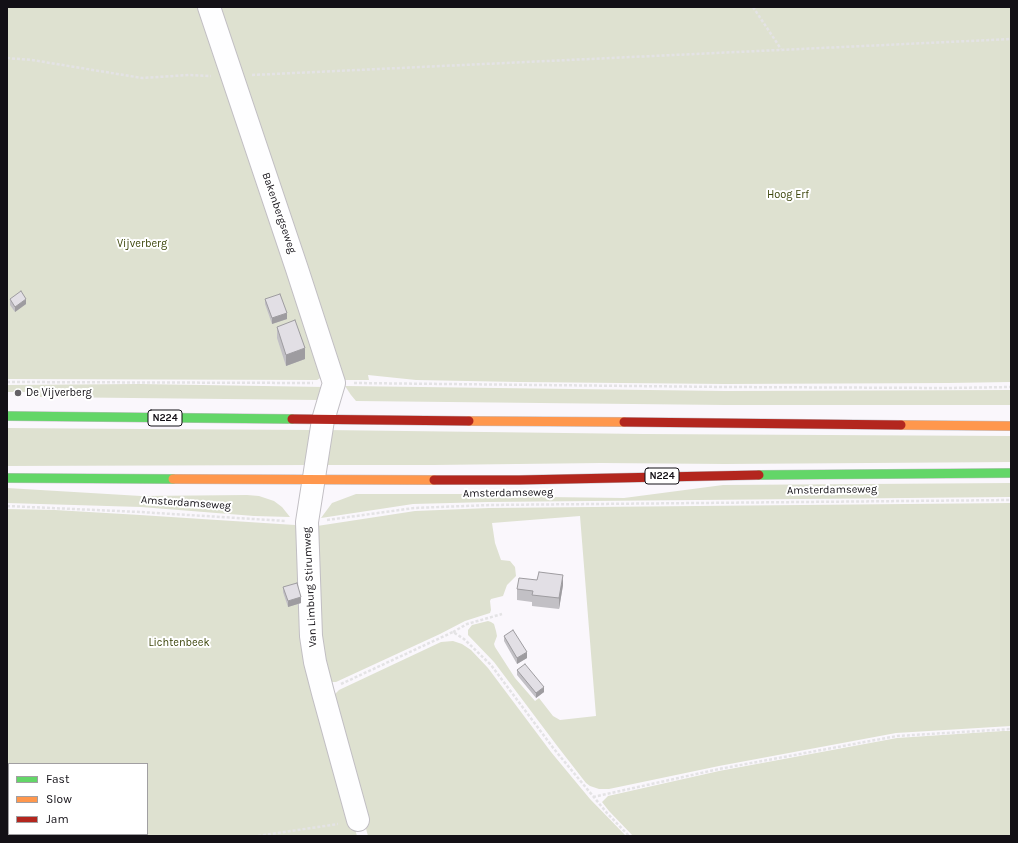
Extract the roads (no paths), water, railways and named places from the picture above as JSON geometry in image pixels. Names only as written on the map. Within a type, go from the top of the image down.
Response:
[{"type":"main road","name":"N224","points":[[7,416],[1011,426]]},
{"type":"main road","name":"Amsterdamseweg","points":[[7,478],[519,480],[725,475],[1011,473]]},
{"type":"street","name":"Bakenbergseweg","points":[[209,7],[295,261],[334,383],[323,420]]},
{"type":"street","name":"Van Limburg Stirumweg","points":[[323,420],[307,522],[311,636],[315,662],[358,820]]},
{"type":"place","name":"De Vijverberg","points":[[18,393]]},
{"type":"park label","name":"Hoog Erf","points":[[788,195]]},
{"type":"park label","name":"Vijverberg","points":[[142,244]]},
{"type":"park label","name":"Lichtenbeek","points":[[179,643]]}]
